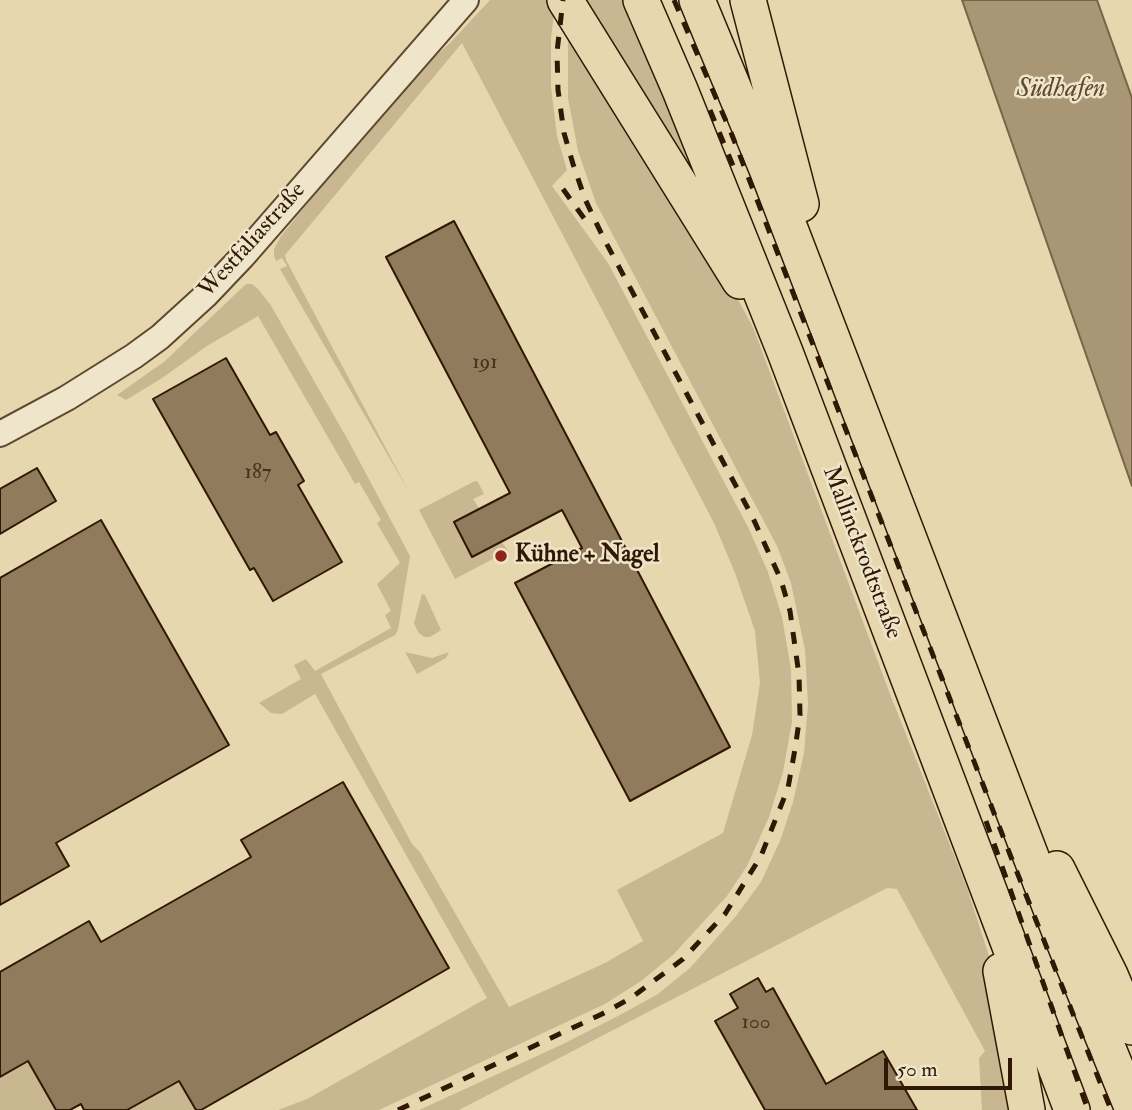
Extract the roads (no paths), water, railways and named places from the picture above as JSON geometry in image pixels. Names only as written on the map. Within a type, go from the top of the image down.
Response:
[{"type":"highway","points":[[565,0],[785,352]]},
{"type":"highway","name":"Mallinckrodtstraße","points":[[641,0],[685,102],[785,352],[1072,1110]]},
{"type":"highway","name":"Mallinckrodtstraße","points":[[697,0],[762,157],[1058,927],[1132,1107]]},
{"type":"highway","points":[[748,0],[769,74],[832,337]]},
{"type":"highway","points":[[981,723],[1030,812],[1110,975],[1132,1027]]},
{"type":"highway","points":[[993,898],[999,963],[1027,1110]]},
{"type":"street","name":"Westfaliastraße","points":[[0,434],[76,393],[134,356],[160,337],[205,296],[466,0]]},
{"type":"water","name":"Südhafen","points":[[962,0],[1097,0],[1132,98],[1132,486]]},
{"type":"railway","points":[[398,1110],[602,1014],[631,998],[683,959],[725,914],[761,856],[788,788],[795,749],[800,715],[799,675],[790,611],[781,580],[752,516],[603,237],[585,199],[573,164],[564,133],[558,90],[557,52],[563,0]]},
{"type":"railway","points":[[674,0],[732,135],[1111,1110]]},
{"type":"railway","points":[[710,110],[734,168]]},
{"type":"railway","points":[[563,189],[591,228]]},
{"type":"railway","points":[[986,821],[1088,1110]]},
{"type":"place","name":"Kühne + Nagel","points":[[501,556]]}]
